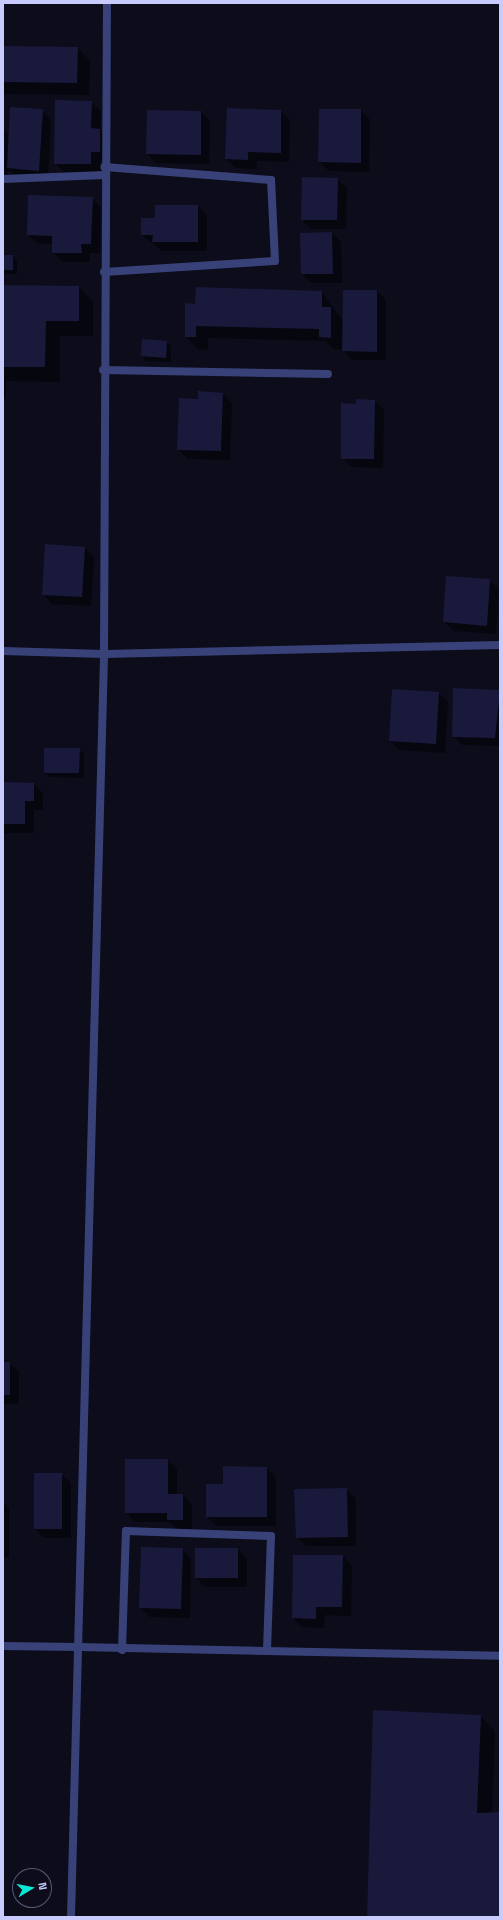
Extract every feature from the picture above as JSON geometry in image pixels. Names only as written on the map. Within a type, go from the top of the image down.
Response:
[{"type":"street","points":[[71,1917],[104,654],[103,370],[107,3]]},
{"type":"street","points":[[3,178],[105,171],[271,180],[275,261],[104,272]]},
{"type":"street","points":[[103,370],[328,374]]},
{"type":"street","points":[[3,651],[104,654],[500,645]]},
{"type":"street","points":[[122,1650],[126,1531],[271,1536],[267,1650]]},
{"type":"street","points":[[3,1646],[79,1647],[122,1650],[267,1650],[500,1656]]},
{"type":"building","points":[[3,46],[78,47],[77,83],[3,82]]},
{"type":"building","points":[[55,100],[92,101],[91,128],[100,129],[100,152],[91,152],[91,164],[54,164]]},
{"type":"building","points":[[10,107],[43,109],[39,171],[7,168]]},
{"type":"building","points":[[227,108],[281,110],[281,153],[248,152],[248,160],[225,159]]},
{"type":"building","points":[[319,109],[361,109],[361,163],[318,162]]},
{"type":"building","points":[[147,110],[201,111],[201,155],[146,154]]},
{"type":"building","points":[[302,177],[338,178],[337,220],[301,220]]},
{"type":"building","points":[[28,195],[93,197],[91,244],[81,244],[82,253],[52,253],[52,236],[27,235]]},
{"type":"building","points":[[155,205],[198,205],[198,242],[152,242],[153,235],[141,235],[141,218],[155,218]]},
{"type":"building","points":[[332,232],[333,274],[301,274],[300,233]]},
{"type":"building","points":[[3,255],[13,255],[13,270],[3,270]]},
{"type":"building","points":[[3,285],[79,286],[79,321],[46,321],[45,367],[3,367]]},
{"type":"building","points":[[196,287],[322,291],[322,307],[331,307],[331,338],[319,337],[319,329],[196,326],[196,337],[185,337],[185,303],[195,304]]},
{"type":"building","points":[[343,290],[377,290],[377,352],[342,351]]},
{"type":"building","points":[[142,339],[167,341],[166,358],[141,356]]},
{"type":"building","points":[[198,391],[223,393],[221,451],[177,450],[179,398],[198,399]]},
{"type":"building","points":[[356,399],[375,400],[374,459],[341,459],[341,403],[356,404]]},
{"type":"building","points":[[45,544],[85,547],[82,597],[42,595]]},
{"type":"building","points":[[446,576],[490,579],[487,626],[443,622]]},
{"type":"building","points":[[453,688],[500,690],[495,738],[452,737]]},
{"type":"building","points":[[392,689],[439,692],[436,744],[389,741]]},
{"type":"building","points":[[44,748],[80,748],[79,773],[44,773]]},
{"type":"building","points":[[3,782],[34,783],[34,801],[25,801],[25,824],[3,824]]},
{"type":"building","points":[[3,1362],[10,1362],[10,1395],[3,1395]]},
{"type":"building","points":[[125,1459],[168,1459],[168,1494],[183,1494],[183,1520],[167,1520],[167,1513],[125,1513]]},
{"type":"building","points":[[223,1466],[267,1467],[267,1517],[206,1517],[206,1484],[223,1484]]},
{"type":"building","points":[[34,1473],[62,1473],[62,1529],[34,1529]]},
{"type":"building","points":[[347,1488],[348,1537],[296,1538],[294,1489]]},
{"type":"building","points":[[141,1547],[183,1548],[181,1609],[139,1608]]},
{"type":"building","points":[[195,1548],[238,1548],[238,1578],[195,1578]]},
{"type":"building","points":[[293,1555],[343,1555],[342,1607],[316,1607],[316,1619],[292,1618]]},
{"type":"building","points":[[373,1710],[481,1715],[477,1813],[500,1812],[500,1917],[367,1917]]}]
